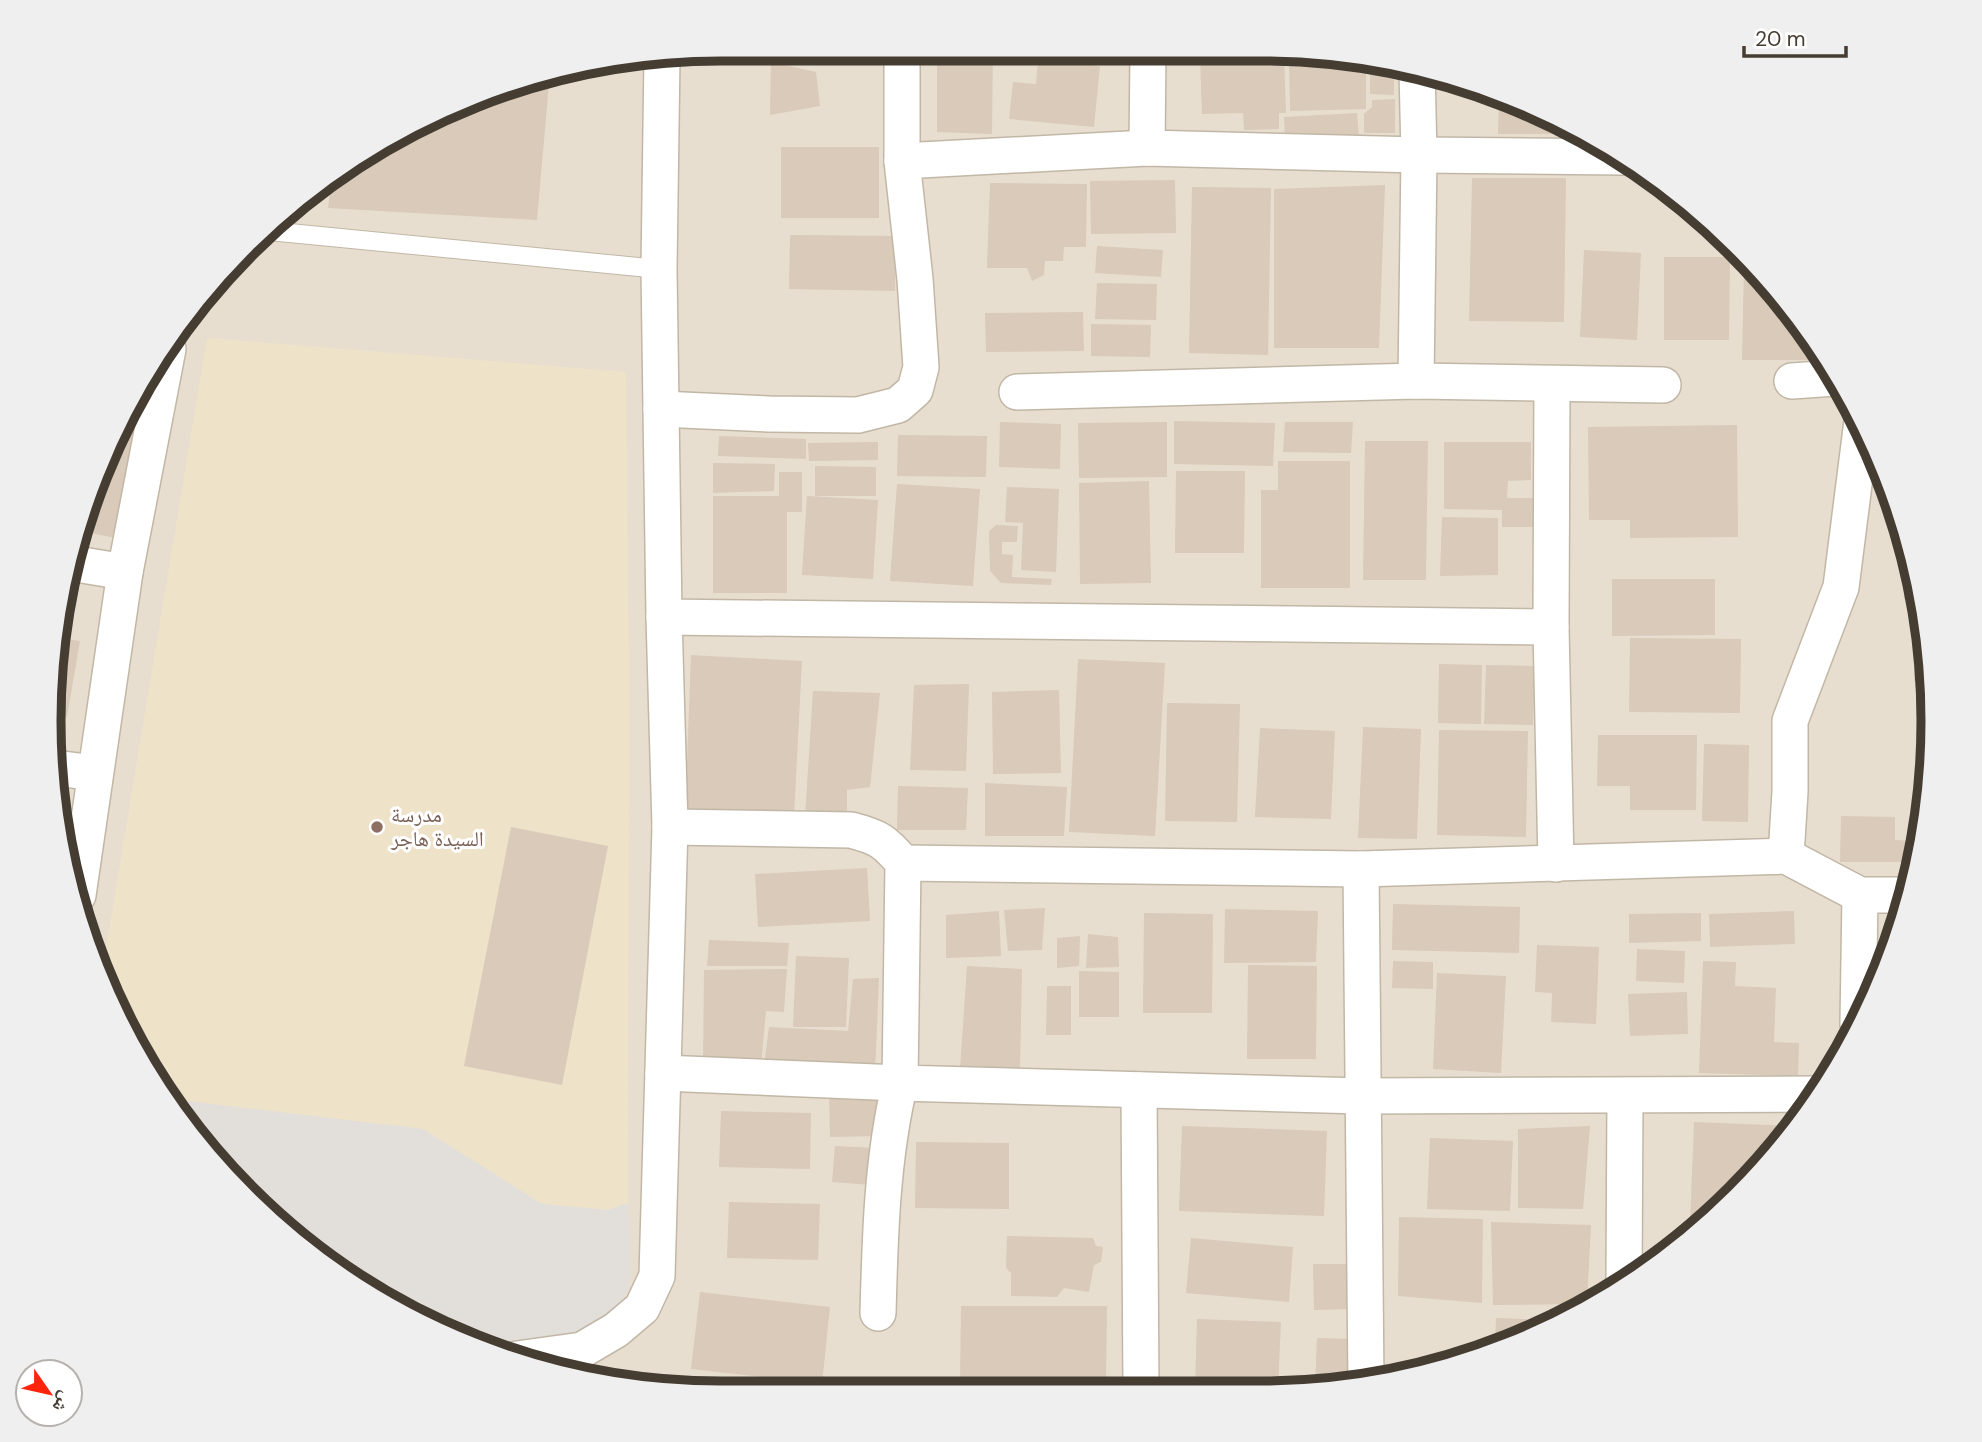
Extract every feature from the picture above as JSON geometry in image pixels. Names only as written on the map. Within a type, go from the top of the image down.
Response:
[{"type":"street","points":[[661,409],[858,415],[898,405],[915,390],[922,368],[902,161],[902,61]]},
{"type":"street","points":[[1147,148],[1148,61]]},
{"type":"street","points":[[584,1363],[642,1308],[657,1276],[670,827],[659,269],[662,64]]},
{"type":"street","points":[[1416,381],[1417,80]]},
{"type":"street","points":[[902,161],[1147,148],[1602,157]]},
{"type":"street","points":[[1792,381],[1825,379]]},
{"type":"street","points":[[1017,393],[1416,381],[1663,385]]},
{"type":"street","points":[[1552,384],[1551,627],[1556,864]]},
{"type":"street","points":[[80,877],[154,385]]},
{"type":"street","points":[[1786,856],[1790,792],[1790,721],[1841,587],[1859,443]]},
{"type":"street","points":[[80,565],[125,572]]},
{"type":"street","points":[[664,617],[1551,627]]},
{"type":"street","points":[[63,769],[95,773]]},
{"type":"street","points":[[670,827],[851,830],[874,836],[890,847],[903,863],[900,1083],[887,1144],[880,1223],[878,1313]]},
{"type":"street","points":[[903,863],[1361,869],[1786,856],[1860,895],[1897,895]]},
{"type":"street","points":[[1361,869],[1366,1372]]},
{"type":"street","points":[[1858,1001],[1860,895]]},
{"type":"street","points":[[663,1073],[1362,1097],[1805,1094]]},
{"type":"street","points":[[1139,1090],[1140,1381]]},
{"type":"street","points":[[1623,1273],[1625,1096]]},
{"type":"lane","points":[[278,232],[659,269]]},
{"type":"shaded area","points":[[1261,61],[1347,67],[1390,74],[1473,96],[1553,129],[1628,172],[1696,225],[1728,254],[1757,286],[1810,354],[1853,429],[1871,469],[1886,509],[1908,592],[1915,635],[1921,721],[1915,807],[1908,850],[1886,933],[1871,973],[1853,1013],[1810,1088],[1757,1156],[1728,1188],[1696,1217],[1628,1270],[1553,1313],[1473,1346],[1390,1368],[1347,1375],[1261,1381],[721,1381],[635,1375],[592,1368],[509,1346],[469,1331],[429,1313],[354,1270],[286,1217],[254,1188],[225,1156],[172,1088],[129,1013],[96,933],[74,850],[67,807],[61,721],[67,635],[84,550],[111,469],[129,429],[172,354],[225,286],[254,254],[286,225],[354,172],[429,129],[509,96],[592,74],[678,63]]},
{"type":"shaded area","name":"مدرسة السيدة هاجر","points":[[207,338],[626,372],[629,675],[628,1203],[608,1210],[542,1204],[422,1129],[181,1100],[129,1013],[105,956]]},
{"type":"shaded area","points":[[181,1100],[423,1129],[542,1204],[608,1210],[628,1203],[631,1276],[627,1292],[613,1311],[577,1337],[509,1346],[429,1313],[354,1270],[286,1217],[254,1188]]},
{"type":"building","points":[[937,61],[993,61],[992,134],[937,132]]},
{"type":"building","points":[[1038,61],[1100,66],[1094,127],[1009,119],[1013,82],[1036,84]]},
{"type":"building","points":[[1200,61],[1284,62],[1286,113],[1279,113],[1279,129],[1244,130],[1243,113],[1202,114]]},
{"type":"building","points":[[771,62],[816,72],[820,106],[770,115]]},
{"type":"building","points":[[1289,62],[1366,70],[1366,109],[1290,111]]},
{"type":"building","points":[[1370,71],[1394,75],[1394,95],[1370,94]]},
{"type":"building","points":[[549,84],[537,220],[328,208],[330,190],[391,150],[469,111]]},
{"type":"building","points":[[1395,99],[1395,133],[1364,133],[1364,114],[1372,107],[1372,100]]},
{"type":"building","points":[[1499,106],[1562,134],[1498,134]]},
{"type":"building","points":[[1357,113],[1359,138],[1285,141],[1284,117]]},
{"type":"building","points":[[781,147],[879,147],[879,218],[781,218]]},
{"type":"building","points":[[1472,178],[1566,178],[1564,322],[1469,321]]},
{"type":"building","points":[[1175,180],[1176,233],[1091,234],[1090,181]]},
{"type":"building","points":[[990,183],[1087,184],[1086,247],[1064,247],[1063,261],[1045,261],[1044,275],[1032,281],[1027,268],[987,268]]},
{"type":"building","points":[[1385,185],[1379,348],[1274,348],[1274,189]]},
{"type":"building","points":[[1192,187],[1271,188],[1268,355],[1189,353]]},
{"type":"building","points":[[790,235],[896,236],[895,291],[789,289]]},
{"type":"building","points":[[1097,246],[1163,250],[1161,277],[1095,273]]},
{"type":"building","points":[[1584,250],[1641,253],[1637,340],[1580,337]]},
{"type":"building","points":[[1664,257],[1730,257],[1729,340],[1664,340]]},
{"type":"building","points":[[1744,272],[1784,319],[1814,360],[1742,360]]},
{"type":"building","points":[[1097,283],[1157,284],[1156,320],[1095,319]]},
{"type":"building","points":[[1083,312],[1084,351],[986,352],[985,313]]},
{"type":"building","points":[[1091,324],[1151,325],[1150,357],[1091,356]]},
{"type":"building","points":[[133,421],[140,422],[116,538],[89,533],[111,469],[129,429]]},
{"type":"building","points":[[1174,421],[1275,423],[1273,466],[1174,464]]},
{"type":"building","points":[[1000,422],[1061,424],[1060,469],[999,467]]},
{"type":"building","points":[[1167,422],[1167,477],[1079,478],[1078,423]]},
{"type":"building","points":[[1285,422],[1353,422],[1351,453],[1283,452]]},
{"type":"building","points":[[1737,425],[1738,537],[1630,538],[1630,520],[1589,520],[1588,427]]},
{"type":"building","points":[[898,435],[987,436],[986,477],[897,476]]},
{"type":"building","points":[[719,436],[806,439],[806,459],[718,456]]},
{"type":"building","points":[[1365,441],[1428,441],[1426,580],[1363,580]]},
{"type":"building","points":[[878,442],[878,460],[809,461],[808,443]]},
{"type":"building","points":[[1444,442],[1531,442],[1531,480],[1508,481],[1507,498],[1533,498],[1533,527],[1502,527],[1502,510],[1444,509]]},
{"type":"building","points":[[1278,461],[1350,461],[1350,588],[1261,588],[1261,490],[1278,490]]},
{"type":"building","points":[[713,463],[775,464],[774,491],[713,493]]},
{"type":"building","points":[[815,466],[876,467],[876,496],[815,496]]},
{"type":"building","points":[[1176,471],[1245,471],[1244,553],[1175,553]]},
{"type":"building","points":[[779,472],[802,472],[802,512],[787,512],[787,593],[713,593],[713,496],[779,496]]},
{"type":"building","points":[[1149,481],[1151,583],[1080,584],[1079,483]]},
{"type":"building","points":[[897,484],[980,489],[973,586],[890,581]]},
{"type":"building","points":[[1007,487],[1059,489],[1056,572],[1021,570],[1023,523],[1005,522]]},
{"type":"building","points":[[807,496],[878,500],[873,579],[802,575]]},
{"type":"building","points":[[1442,517],[1498,518],[1498,575],[1440,576]]},
{"type":"building","points":[[996,525],[1018,526],[1017,542],[1002,542],[1002,554],[1013,555],[1012,577],[1052,579],[1051,585],[1001,583],[990,571],[989,531]]},
{"type":"building","points":[[1904,577],[1909,599],[1904,599]]},
{"type":"building","points":[[1612,579],[1715,579],[1715,635],[1612,636]]},
{"type":"building","points":[[1915,633],[1919,681],[1914,681]]},
{"type":"building","points":[[1630,638],[1741,639],[1740,713],[1629,712]]},
{"type":"building","points":[[67,639],[80,641],[67,717],[61,716]]},
{"type":"building","points":[[691,655],[802,661],[794,816],[685,816]]},
{"type":"building","points":[[1078,659],[1165,663],[1155,836],[1069,832]]},
{"type":"building","points":[[1439,664],[1482,665],[1481,724],[1438,723]]},
{"type":"building","points":[[1486,665],[1535,666],[1533,725],[1484,724]]},
{"type":"building","points":[[969,684],[966,771],[910,770],[914,685]]},
{"type":"building","points":[[1059,690],[1061,773],[993,774],[992,692]]},
{"type":"building","points":[[813,691],[880,693],[870,787],[847,790],[847,815],[805,816]]},
{"type":"building","points":[[1918,702],[1920,702],[1919,764]]},
{"type":"building","points":[[1167,703],[1240,704],[1237,822],[1165,821]]},
{"type":"building","points":[[1363,727],[1421,729],[1417,839],[1358,838]]},
{"type":"building","points":[[1260,728],[1335,731],[1331,819],[1255,817]]},
{"type":"building","points":[[1439,730],[1528,731],[1526,837],[1437,835]]},
{"type":"building","points":[[1598,735],[1697,735],[1696,810],[1630,810],[1630,786],[1597,786]]},
{"type":"building","points":[[1704,744],[1749,745],[1748,822],[1702,821]]},
{"type":"building","points":[[985,783],[1067,787],[1064,836],[985,836]]},
{"type":"building","points":[[898,786],[968,788],[966,830],[897,830]]},
{"type":"building","points":[[1841,816],[1895,817],[1895,840],[1909,841],[1905,862],[1840,862]]},
{"type":"building","points":[[511,827],[608,846],[562,1085],[464,1066]]},
{"type":"building","points":[[867,868],[870,921],[758,927],[755,874]]},
{"type":"building","points":[[1393,904],[1520,907],[1519,953],[1392,950]]},
{"type":"building","points":[[1045,908],[1042,950],[1008,951],[1004,910]]},
{"type":"building","points":[[1225,909],[1318,911],[1316,962],[1224,963]]},
{"type":"building","points":[[999,911],[1001,956],[946,958],[946,915]]},
{"type":"building","points":[[1794,911],[1795,944],[1710,947],[1709,914]]},
{"type":"building","points":[[1144,913],[1213,914],[1212,1013],[1143,1013]]},
{"type":"building","points":[[1701,913],[1701,941],[1629,943],[1629,914]]},
{"type":"building","points":[[1088,934],[1118,937],[1119,967],[1086,968]]},
{"type":"building","points":[[1080,936],[1079,966],[1057,968],[1057,938]]},
{"type":"building","points":[[709,940],[789,943],[787,966],[707,966]]},
{"type":"building","points":[[1537,945],[1599,947],[1596,1024],[1551,1022],[1552,993],[1535,992]]},
{"type":"building","points":[[1637,949],[1685,951],[1684,983],[1636,981]]},
{"type":"building","points":[[796,956],[849,958],[846,1027],[793,1027]]},
{"type":"building","points":[[1393,961],[1433,962],[1433,989],[1392,988]]},
{"type":"building","points":[[1703,961],[1736,962],[1735,986],[1776,988],[1774,1042],[1799,1043],[1798,1076],[1699,1073]]},
{"type":"building","points":[[1248,965],[1317,966],[1316,1059],[1247,1059]]},
{"type":"building","points":[[967,966],[1022,969],[1020,1070],[960,1069]]},
{"type":"building","points":[[787,969],[784,1012],[766,1011],[761,1066],[703,1068],[704,970]]},
{"type":"building","points":[[1079,971],[1119,972],[1119,1017],[1079,1017]]},
{"type":"building","points":[[1437,973],[1506,976],[1501,1073],[1433,1069]]},
{"type":"building","points":[[879,978],[875,1074],[763,1072],[769,1027],[848,1031],[853,979]]},
{"type":"building","points":[[1047,986],[1071,986],[1071,1035],[1046,1035]]},
{"type":"building","points":[[1687,992],[1688,1034],[1630,1036],[1628,994]]},
{"type":"building","points":[[879,1094],[879,1136],[830,1137],[829,1095]]},
{"type":"building","points":[[721,1111],[811,1113],[810,1169],[719,1167]]},
{"type":"building","points":[[1694,1122],[1782,1126],[1728,1188],[1690,1222]]},
{"type":"building","points":[[1182,1126],[1327,1131],[1324,1216],[1179,1211]]},
{"type":"building","points":[[1590,1126],[1583,1209],[1518,1208],[1518,1129]]},
{"type":"building","points":[[1430,1138],[1513,1141],[1510,1211],[1427,1209]]},
{"type":"building","points":[[916,1142],[1009,1143],[1009,1209],[915,1208]]},
{"type":"building","points":[[835,1146],[875,1148],[872,1185],[832,1182]]},
{"type":"building","points":[[729,1202],[820,1204],[818,1260],[727,1258]]},
{"type":"building","points":[[1399,1217],[1483,1219],[1482,1303],[1398,1296]]},
{"type":"building","points":[[1491,1222],[1591,1225],[1587,1294],[1569,1304],[1493,1305]]},
{"type":"building","points":[[1007,1236],[1093,1238],[1096,1246],[1103,1247],[1101,1262],[1094,1265],[1089,1292],[1064,1288],[1057,1297],[1011,1296],[1011,1273],[1006,1268]]},
{"type":"building","points":[[1191,1238],[1293,1247],[1289,1302],[1186,1293]]},
{"type":"building","points":[[1313,1264],[1349,1264],[1351,1309],[1314,1310]]},
{"type":"building","points":[[700,1292],[830,1307],[822,1381],[796,1381],[691,1369]]},
{"type":"building","points":[[961,1306],[1107,1306],[1106,1381],[960,1381]]},
{"type":"building","points":[[1496,1318],[1539,1319],[1513,1331],[1495,1338]]},
{"type":"building","points":[[1197,1319],[1281,1322],[1278,1380],[1195,1381]]},
{"type":"building","points":[[1317,1338],[1352,1339],[1351,1374],[1315,1378]]},
{"type":"place","name":"مدرسة السيدة هاجر","points":[[377,827]]}]
